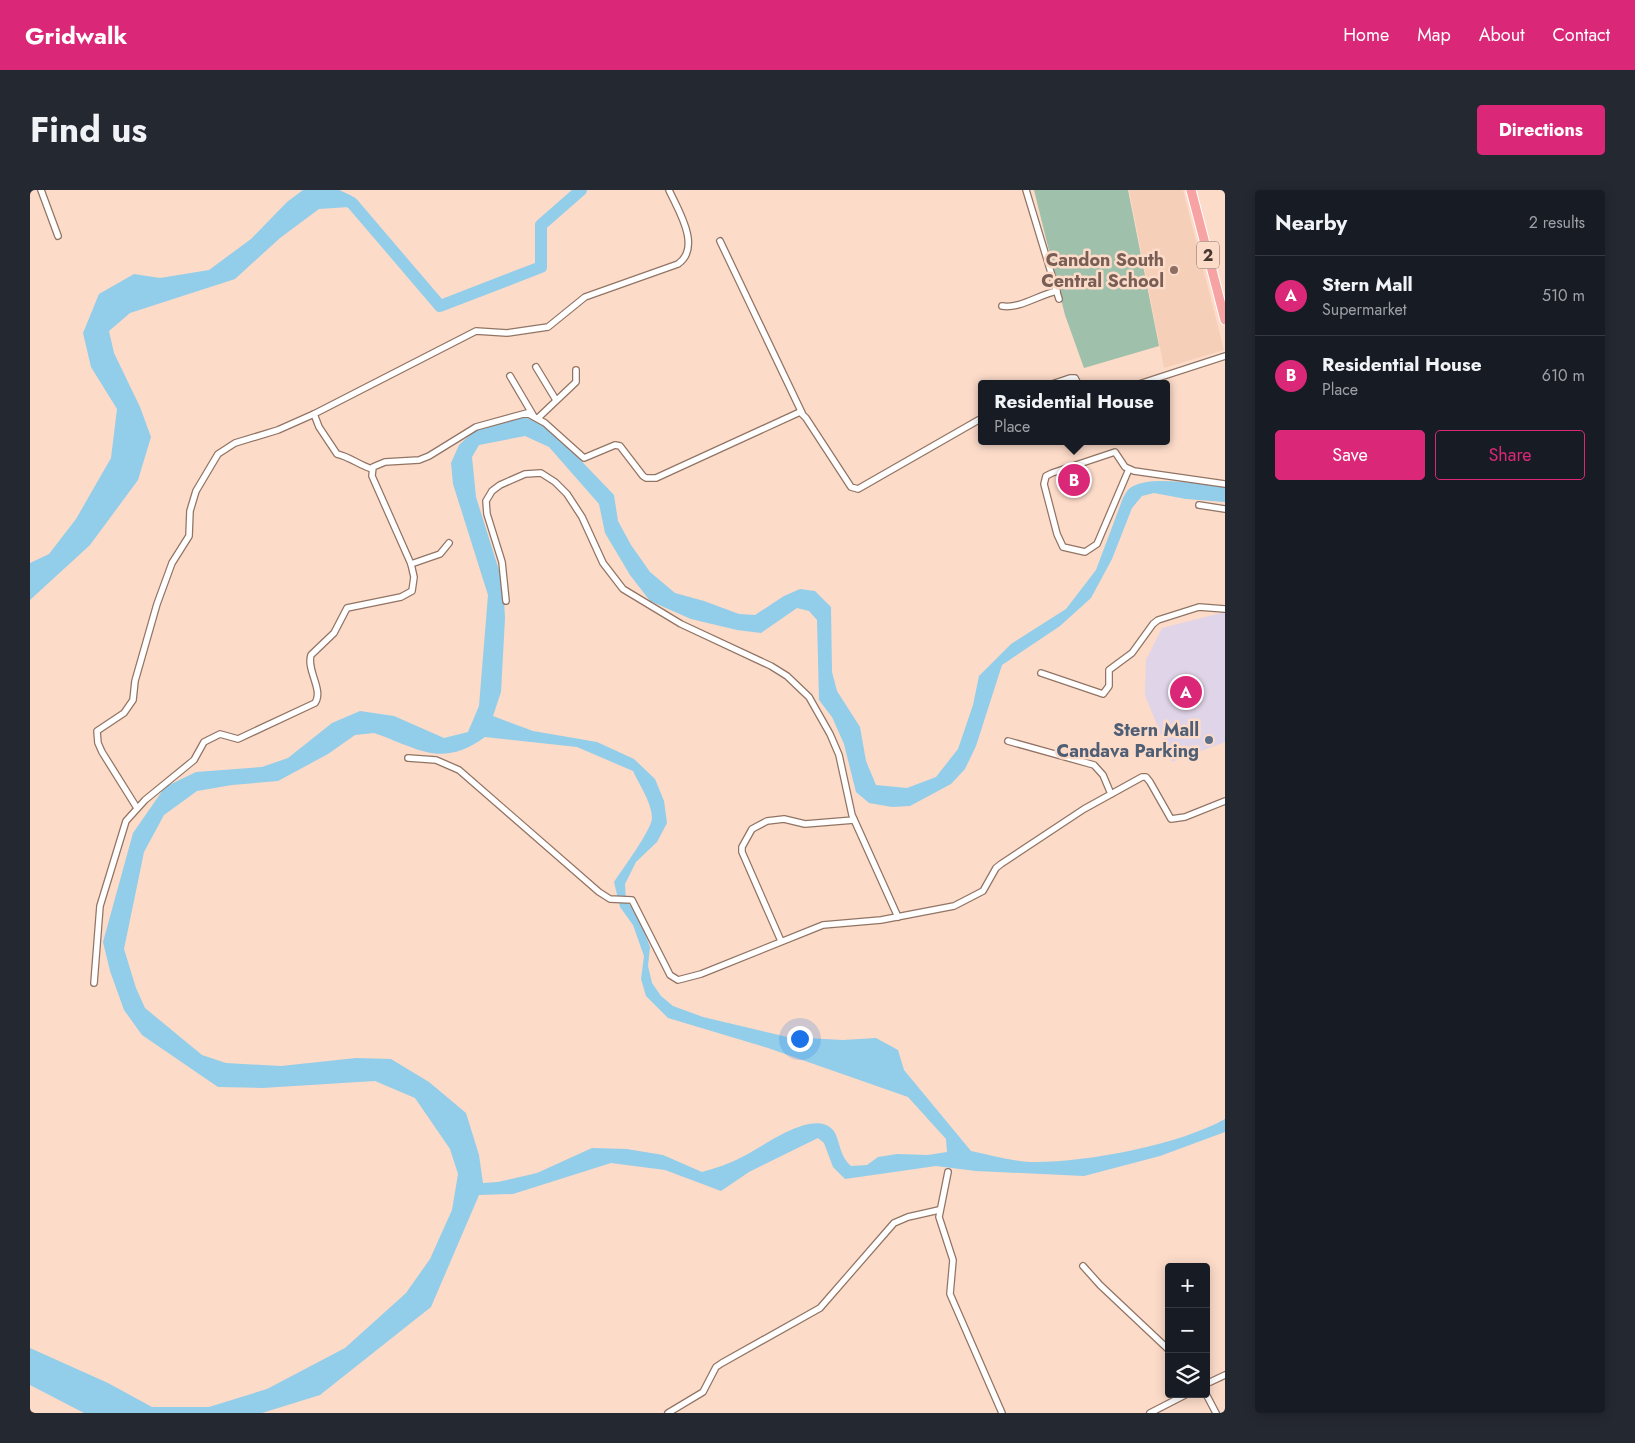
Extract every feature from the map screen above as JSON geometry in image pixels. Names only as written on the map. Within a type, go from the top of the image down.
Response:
[{"type":"main road","name":"2","points":[[1191,190],[1225,320]]},
{"type":"street","points":[[41,190],[58,236]]},
{"type":"street","points":[[136,808],[102,752],[98,743],[97,731],[124,714],[133,700],[135,680],[160,596],[172,563],[190,536],[190,511],[196,491],[212,462],[225,448],[246,438],[278,430],[314,414],[476,331],[507,333],[548,327],[585,297],[678,264],[686,255],[689,243],[669,190]]},
{"type":"street","points":[[1026,190],[1059,299]]},
{"type":"street","points":[[720,241],[802,413],[847,482],[858,490],[978,420]]},
{"type":"street","points":[[1002,306],[1018,306],[1038,296],[1057,290]]},
{"type":"street","points":[[1151,380],[1225,356]]},
{"type":"street","points":[[536,367],[556,400]]},
{"type":"street","points":[[314,414],[319,427],[337,454],[350,456],[360,465],[372,469],[386,462],[419,460],[430,456],[440,452],[466,432],[487,423],[518,414],[536,416],[576,382],[576,370]]},
{"type":"street","points":[[510,376],[536,416],[584,458],[615,445],[620,446],[643,476],[650,479],[802,413]]},
{"type":"street","points":[[1064,380],[1075,378],[1076,380]]},
{"type":"street","points":[[1130,469],[1098,544],[1084,552],[1063,547],[1057,534],[1044,484],[1046,476],[1114,452],[1120,457],[1125,467],[1130,469],[1225,484]]},
{"type":"street","points":[[94,983],[100,906],[121,831],[126,820],[136,808],[194,760],[201,744],[207,740],[220,734],[238,739],[314,703],[317,692],[310,664],[311,654],[334,634],[347,608],[401,597],[412,591],[414,577],[411,564],[401,537],[374,482],[372,469]]},
{"type":"street","points":[[506,601],[502,562],[487,514],[486,502],[492,491],[500,485],[525,474],[541,473],[555,482],[567,494],[582,517],[603,563],[623,590],[690,628],[771,666],[787,676],[809,697],[823,719],[839,755],[846,793],[854,820],[898,917]]},
{"type":"street","points":[[1198,505],[1225,509]]},
{"type":"street","points":[[411,564],[440,554],[449,543]]},
{"type":"street","points":[[1040,673],[1104,694],[1109,686],[1109,670],[1132,653],[1153,624],[1199,607],[1225,609]]},
{"type":"street","points":[[1008,741],[1094,765],[1103,775],[1111,794]]},
{"type":"street","points":[[408,758],[436,760],[459,770],[599,892],[615,899],[632,900],[670,975],[678,980],[701,974],[822,925],[898,917],[954,906],[984,891],[996,868],[1001,864],[1111,794],[1146,777],[1171,819],[1176,820],[1225,801]]},
{"type":"street","points":[[781,941],[742,852],[748,836],[758,824],[776,818],[806,824],[854,820]]},
{"type":"street","points":[[948,1172],[939,1210],[940,1222],[953,1260],[949,1290],[1002,1413]]},
{"type":"street","points":[[668,1413],[703,1392],[716,1368],[722,1362],[820,1308],[894,1223],[908,1217],[939,1210]]},
{"type":"street","points":[[1083,1266],[1100,1285],[1165,1346]]},
{"type":"street","points":[[1210,1382],[1225,1375]]},
{"type":"street","points":[[1150,1413],[1179,1398]]},
{"type":"street","points":[[1208,1398],[1216,1413]]},
{"type":"shaded area","name":"Candon South Central School","points":[[1129,190],[1183,190],[1224,350],[1164,368]]},
{"type":"shaded area","points":[[1225,612],[1225,742],[1172,762],[1145,695],[1146,660],[1162,628]]},
{"type":"green space","points":[[1034,190],[1128,190],[1159,346],[1084,368],[1065,315]]},
{"type":"water","points":[[303,190],[339,190],[352,196],[349,207],[319,209],[280,238],[235,279],[130,313],[109,331],[114,353],[140,407],[151,437],[138,480],[90,545],[30,600],[30,563],[49,554],[76,519],[111,458],[117,409],[91,367],[83,333],[99,294],[134,274],[160,278],[209,270],[251,239],[287,202]]},
{"type":"water","points":[[520,416],[537,421],[567,446],[614,495],[618,521],[631,545],[650,572],[675,593],[739,614],[755,615],[784,596],[800,589],[815,591],[831,607],[832,672],[837,691],[860,727],[866,761],[876,785],[907,788],[936,777],[958,749],[973,705],[979,676],[1011,644],[1066,609],[1096,570],[1123,498],[1129,489],[1139,484],[1162,481],[1225,486],[1225,502],[1186,499],[1154,493],[1142,496],[1132,508],[1112,559],[1091,598],[1060,626],[1002,665],[976,746],[965,769],[951,784],[910,806],[892,807],[869,803],[856,792],[844,744],[832,717],[819,700],[817,620],[809,611],[797,608],[761,633],[737,630],[691,619],[650,601],[630,575],[605,533],[599,504],[549,447],[525,436],[479,445],[472,457],[476,497],[503,583],[505,618],[501,692],[493,716],[533,731],[597,742],[634,759],[655,779],[664,801],[667,823],[657,842],[636,862],[625,884],[626,901],[637,912],[650,947],[648,966],[652,983],[661,996],[673,1006],[703,1017],[787,1037],[843,1040],[876,1038],[898,1050],[904,1070],[971,1151],[1008,1159],[1053,1162],[1131,1151],[1183,1137],[1225,1119],[1225,1132],[1160,1156],[1084,1176],[976,1171],[936,1166],[845,1179],[833,1167],[824,1143],[818,1138],[749,1172],[721,1191],[665,1170],[611,1163],[513,1194],[479,1195],[431,1307],[320,1395],[262,1413],[84,1413],[30,1385],[30,1348],[108,1383],[152,1407],[209,1407],[267,1389],[345,1348],[406,1293],[430,1259],[452,1210],[458,1174],[450,1149],[415,1098],[375,1081],[262,1088],[218,1087],[142,1035],[124,1010],[110,971],[103,942],[133,833],[165,787],[196,772],[262,767],[288,758],[332,723],[360,711],[394,716],[444,738],[468,732],[479,706],[488,595],[453,484],[451,463],[459,445],[473,432],[493,423]],"holes":[[[374,733],[417,749],[442,754],[469,747],[485,737],[577,747],[633,771],[648,800],[652,818],[642,840],[614,882],[620,907],[633,925],[644,956],[641,979],[646,996],[668,1018],[768,1048],[908,1097],[946,1139],[947,1152],[928,1155],[897,1154],[878,1157],[867,1165],[851,1166],[841,1151],[835,1132],[823,1124],[812,1124],[787,1132],[732,1162],[702,1172],[663,1155],[627,1149],[592,1148],[537,1173],[498,1182],[483,1183],[479,1155],[466,1113],[429,1082],[391,1059],[356,1058],[281,1066],[226,1063],[202,1055],[145,1008],[136,988],[124,949],[144,852],[164,815],[197,791],[232,785],[278,781],[328,754],[355,735]]]},
{"type":"waterway","points":[[325,190],[352,203],[440,306],[541,267],[541,225],[581,190]]},
{"type":"place","name":"Candon South Central School","points":[[1174,270]]},
{"type":"place","name":"Residential House","points":[[1074,480]]},
{"type":"place","name":"Stern Mall","points":[[1186,692]]},
{"type":"place","name":"Stern Mall Candava Parking","points":[[1209,740]]}]
